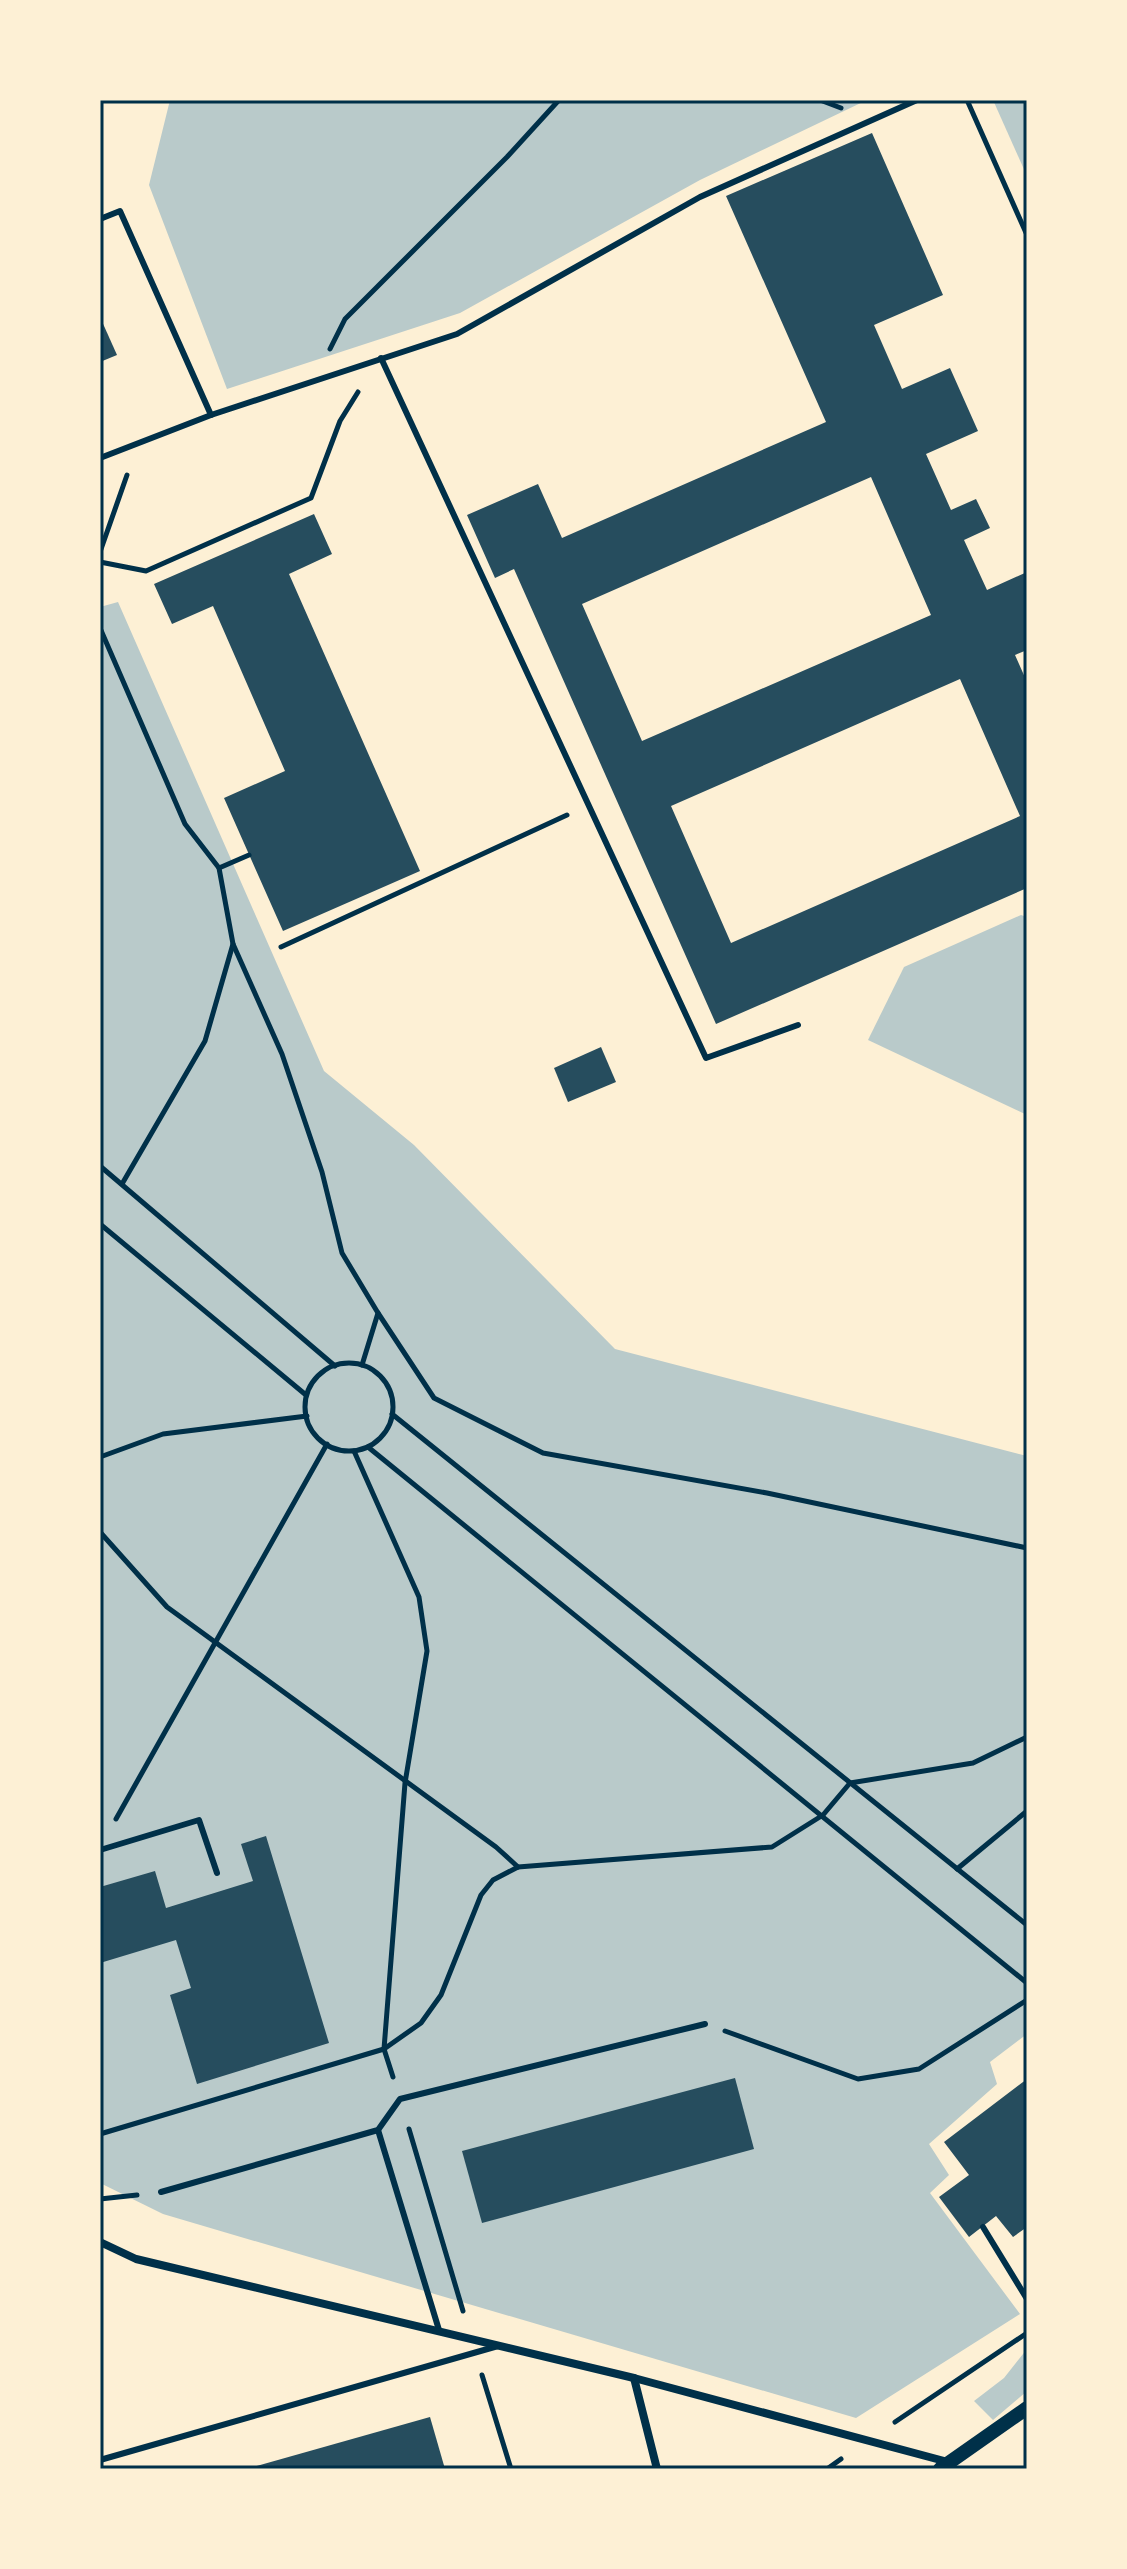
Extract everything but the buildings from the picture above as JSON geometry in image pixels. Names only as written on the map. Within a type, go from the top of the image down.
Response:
[{"type":"street","points":[[100,2242],[136,2259],[634,2378],[944,2466],[1027,2408]]},
{"type":"street","points":[[634,2378],[657,2469]]},
{"type":"lane","points":[[100,458],[211,415],[457,334],[700,197],[917,100]]},
{"type":"lane","points":[[100,219],[120,211],[211,415]]},
{"type":"lane","points":[[381,358],[706,1058],[798,1025]]},
{"type":"lane","points":[[100,1850],[199,1820],[217,1873]]},
{"type":"lane","points":[[161,2192],[378,2130],[400,2099],[705,2024]]},
{"type":"lane","points":[[378,2130],[439,2330]]},
{"type":"lane","points":[[983,2227],[1027,2299]]},
{"type":"lane","points":[[100,2460],[501,2345]]},
{"type":"path","points":[[313,382],[345,319],[507,157],[559,100]]},
{"type":"path","points":[[967,100],[1027,235]]},
{"type":"path","points":[[100,562],[146,571],[311,498],[340,421],[381,358]]},
{"type":"path","points":[[100,552],[138,443]]},
{"type":"path","points":[[100,628],[185,824],[219,868],[233,944],[282,1054],[322,1172],[342,1253],[434,1398],[543,1453],[767,1493],[1027,1548]]},
{"type":"path","points":[[281,947],[590,805]]},
{"type":"path","points":[[219,868],[249,855]]},
{"type":"path","points":[[122,1184],[205,1041],[233,944]]},
{"type":"path","points":[[100,1166],[335,1366]]},
{"type":"path","points":[[100,1224],[307,1396]]},
{"type":"path","points":[[362,1365],[378,1313]]},
{"type":"path","points":[[345,1363],[362,1365],[377,1373],[388,1386],[394,1403],[392,1414],[384,1435],[368,1447],[354,1451],[337,1450],[310,1428],[307,1396],[315,1379],[335,1366],[345,1363]]},
{"type":"path","points":[[392,1414],[1027,1925]]},
{"type":"path","points":[[100,1457],[163,1434],[307,1416]]},
{"type":"path","points":[[115,1821],[327,1444]]},
{"type":"path","points":[[368,1447],[1027,1983]]},
{"type":"path","points":[[354,1451],[419,1597],[427,1651],[405,1783],[384,2049],[471,2337]]},
{"type":"path","points":[[100,1532],[167,1607],[496,1847],[518,1867]]},
{"type":"path","points":[[100,2134],[384,2049],[421,2023],[435,2004],[481,1895],[493,1880],[518,1867],[772,1847],[823,1815],[850,1783],[973,1763],[1027,1737]]},
{"type":"path","points":[[957,1869],[1027,1811]]},
{"type":"path","points":[[705,2024],[858,2079],[919,2069],[1027,2000]]},
{"type":"path","points":[[100,2199],[161,2192]]},
{"type":"path","points":[[827,2469],[1027,2333]]},
{"type":"path","points":[[475,2352],[511,2469]]},
{"type":"shaded area","points":[[170,100],[867,100],[700,180],[460,313],[227,389],[149,185]]},
{"type":"shaded area","points":[[993,100],[1027,100],[1027,176]]},
{"type":"shaded area","points":[[118,602],[324,1071],[414,1145],[615,1349],[1027,1456],[1027,2034],[990,2062],[997,2084],[929,2144],[949,2175],[930,2193],[1020,2314],[856,2418],[163,2214],[100,2183],[100,607]]},
{"type":"shaded area","points":[[1021,915],[1027,917],[1027,1115],[868,1040],[904,967]]},
{"type":"shaded area","points":[[1027,2349],[1027,2391],[993,2420],[974,2401],[1004,2378]]}]
